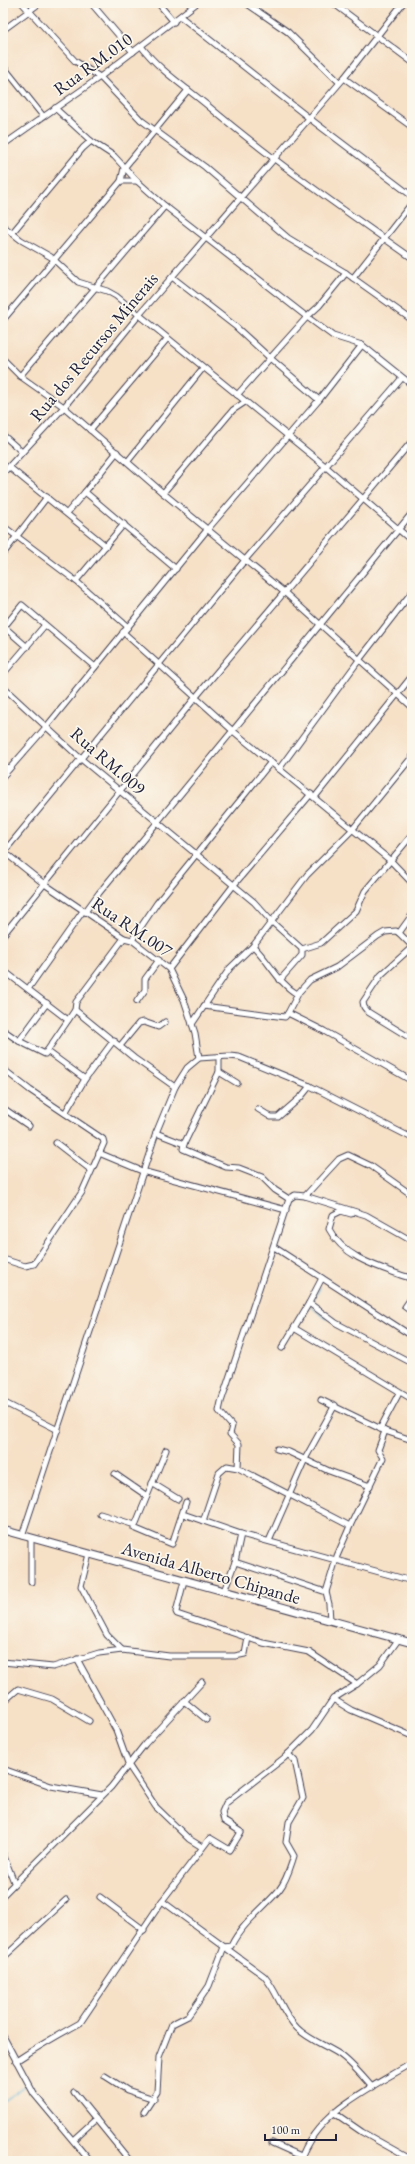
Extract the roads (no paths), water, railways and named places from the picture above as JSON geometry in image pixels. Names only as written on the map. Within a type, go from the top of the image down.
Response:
[{"type":"main road","name":"Avenida Alberto Chipande","points":[[3,1530],[330,1622],[412,1643]]},
{"type":"street","points":[[22,3],[75,61],[100,77],[141,120],[242,197],[288,238],[346,273],[412,320]]},
{"type":"street","points":[[3,30],[40,3]]},
{"type":"street","points":[[91,3],[133,52]]},
{"type":"street","points":[[158,3],[174,22]]},
{"type":"street","name":"Rua RM.010","points":[[3,145],[100,77],[197,3]]},
{"type":"street","points":[[246,3],[288,32],[341,80],[412,127]]},
{"type":"street","points":[[332,3],[412,62]]},
{"type":"street","name":"Rua dos Recursos Minerais","points":[[3,474],[64,407],[139,315],[275,159],[378,36],[403,3]]},
{"type":"street","points":[[181,16],[309,118],[412,196]]},
{"type":"street","points":[[141,46],[155,64],[275,159],[412,258]]},
{"type":"street","points":[[3,66],[43,116]]},
{"type":"street","points":[[3,320],[121,181],[124,168],[188,90]]},
{"type":"street","points":[[55,108],[91,141],[114,156],[137,181],[165,206],[307,317],[333,336],[362,345],[412,385]]},
{"type":"street","points":[[12,233],[83,148],[91,141]]},
{"type":"street","points":[[121,181],[137,181]]},
{"type":"street","points":[[353,278],[412,203]]},
{"type":"street","points":[[20,376],[165,206]]},
{"type":"street","points":[[3,226],[21,240],[55,260],[72,278],[116,296],[287,437],[325,466],[412,541]]},
{"type":"street","points":[[237,395],[307,317],[319,306],[346,273]]},
{"type":"street","points":[[172,277],[235,326],[319,400]]},
{"type":"street","points":[[90,430],[167,339]]},
{"type":"street","points":[[3,776],[47,726],[207,530],[319,400],[362,345]]},
{"type":"street","points":[[3,359],[20,376],[64,407],[128,461],[163,493],[284,592],[412,708]]},
{"type":"street","points":[[128,461],[203,368]]},
{"type":"street","points":[[3,852],[245,560],[402,378]]},
{"type":"street","points":[[163,493],[233,410],[245,402]]},
{"type":"street","points":[[3,435],[22,452]]},
{"type":"street","points":[[3,935],[43,883],[121,791],[195,698],[412,441]]},
{"type":"street","points":[[67,513],[117,452]]},
{"type":"street","points":[[9,467],[106,546]]},
{"type":"street","points":[[85,492],[176,569]]},
{"type":"street","points":[[3,554],[48,498]]},
{"type":"street","points":[[28,989],[99,893],[412,513]]},
{"type":"street","points":[[76,581],[124,524]]},
{"type":"street","points":[[3,526],[76,581],[128,627]]},
{"type":"street","points":[[279,769],[359,660],[412,592]]},
{"type":"street","points":[[27,647],[3,627],[22,605],[95,667]]},
{"type":"street","points":[[3,674],[45,625]]},
{"type":"street","points":[[123,632],[233,731],[391,861],[412,883]]},
{"type":"street","points":[[169,969],[234,886],[313,796],[412,676]]},
{"type":"street","name":"Rua RM.009","points":[[3,687],[80,758],[254,902],[272,922],[302,949]]},
{"type":"street","points":[[192,1024],[230,968],[253,946],[307,875],[352,830],[412,757]]},
{"type":"street","points":[[132,940],[157,903],[271,762]]},
{"type":"street","points":[[3,764],[9,769]]},
{"type":"street","points":[[280,980],[302,955],[302,949],[322,943],[356,911],[365,891],[412,835]]},
{"type":"street","name":"Rua RM.007","points":[[3,852],[84,912],[124,938],[132,940],[169,969],[184,1000],[192,1024],[199,1058]]},
{"type":"street","points":[[399,933],[412,915]]},
{"type":"street","points":[[204,1006],[285,1017],[297,994],[310,980],[338,967],[385,932],[396,931],[412,946],[381,975],[363,1002],[364,1007],[368,1012],[412,1039]]},
{"type":"street","points":[[3,1030],[19,1041],[45,1054],[75,1010],[76,1002],[124,938]]},
{"type":"street","points":[[253,946],[264,957],[289,990],[297,994]]},
{"type":"street","points":[[137,1001],[145,990],[145,979],[159,960]]},
{"type":"street","points":[[3,970],[68,1020]]},
{"type":"street","points":[[19,1041],[47,1003]]},
{"type":"street","points":[[75,1010],[114,1040],[134,1058],[175,1087]]},
{"type":"street","points":[[288,1013],[312,1024],[412,1081]]},
{"type":"street","points":[[120,1046],[140,1023],[144,1022],[158,1027],[165,1022]]},
{"type":"street","points":[[64,1113],[85,1079],[114,1040]]},
{"type":"street","points":[[47,1051],[85,1079]]},
{"type":"street","points":[[219,1057],[219,1072],[184,1144],[183,1149],[226,1167],[239,1168],[262,1177],[275,1190],[289,1199]]},
{"type":"street","points":[[22,1536],[122,1240],[142,1171],[156,1133],[182,1073],[199,1058],[239,1057],[310,1086],[412,1138]]},
{"type":"street","points":[[3,1259],[25,1266],[34,1264],[82,1192],[104,1144],[103,1139],[4,1071]]},
{"type":"street","points":[[219,1072],[237,1083]]},
{"type":"street","points":[[258,1109],[271,1117],[278,1117],[301,1097],[310,1086]]},
{"type":"street","points":[[3,1108],[29,1126]]},
{"type":"street","points":[[156,1133],[184,1144]]},
{"type":"street","points":[[56,1143],[91,1170]]},
{"type":"street","points":[[99,1153],[142,1171],[286,1210]]},
{"type":"street","points":[[305,1196],[339,1159],[348,1155],[371,1166],[412,1195]]},
{"type":"street","points":[[238,1468],[239,1444],[230,1434],[232,1426],[219,1411],[222,1398],[289,1199],[295,1195],[305,1196],[358,1213],[372,1218],[412,1241]]},
{"type":"street","points":[[358,1213],[353,1214],[341,1211],[333,1215],[330,1229],[334,1239],[366,1262],[412,1279]]},
{"type":"street","points":[[274,1246],[412,1336]]},
{"type":"street","points":[[282,1348],[322,1278]]},
{"type":"street","points":[[412,1297],[405,1307],[412,1312]]},
{"type":"street","points":[[309,1303],[336,1322],[412,1363]]},
{"type":"street","points":[[294,1328],[399,1393],[412,1399]]},
{"type":"street","points":[[330,1622],[329,1604],[326,1592],[336,1559],[350,1526],[383,1458],[378,1450],[382,1430],[399,1393]]},
{"type":"street","points":[[321,1400],[335,1405],[382,1430],[412,1440]]},
{"type":"street","points":[[3,1402],[58,1430]]},
{"type":"street","points":[[269,1541],[305,1459],[335,1405]]},
{"type":"street","points":[[277,1449],[305,1459],[329,1471],[370,1486]]},
{"type":"street","points":[[166,1450],[134,1528],[172,1544],[186,1502]]},
{"type":"street","points":[[203,1521],[219,1473],[227,1466],[238,1468],[350,1526]]},
{"type":"street","points":[[115,1474],[147,1496]]},
{"type":"street","points":[[152,1483],[178,1499]]},
{"type":"street","points":[[100,1514],[135,1525]]},
{"type":"street","points":[[183,1514],[241,1534],[412,1581]]},
{"type":"street","points":[[224,1591],[235,1562],[241,1534]]},
{"type":"street","points":[[31,1538],[31,1582]]},
{"type":"street","points":[[89,1554],[81,1586],[107,1635],[122,1650]]},
{"type":"street","points":[[235,1562],[326,1592]]},
{"type":"street","points":[[184,1581],[176,1612],[177,1614],[248,1638],[309,1652],[357,1684]]},
{"type":"street","points":[[3,1662],[53,1667],[99,1653],[122,1650],[169,1656],[235,1656],[245,1654],[248,1638]]},
{"type":"street","points":[[16,2061],[44,2042],[66,2032],[80,2023],[144,1930],[162,1901],[202,1847],[210,1838],[230,1850],[241,1832],[224,1821],[222,1812],[226,1803],[288,1754],[312,1730],[333,1698],[357,1684],[380,1665],[398,1640]]},
{"type":"street","points":[[77,1659],[116,1730],[129,1766],[156,1807],[167,1820],[202,1847]]},
{"type":"street","points":[[3,1895],[14,1882],[111,1787],[145,1744],[202,1682]]},
{"type":"street","points":[[3,1702],[18,1689],[52,1699],[89,1720]]},
{"type":"street","points":[[333,1698],[351,1710],[412,1736]]},
{"type":"street","points":[[184,1701],[207,1720]]},
{"type":"street","points":[[224,1947],[231,1946],[239,1930],[279,1889],[288,1875],[294,1856],[286,1842],[289,1822],[303,1798],[295,1761],[288,1754]]},
{"type":"street","points":[[3,1769],[51,1786],[102,1795]]},
{"type":"street","points":[[3,1854],[14,1882]]},
{"type":"street","points":[[100,1897],[144,1930]]},
{"type":"street","points":[[3,1958],[66,1900]]},
{"type":"street","points":[[162,1901],[264,1976],[271,1984],[289,2019],[298,2029],[308,2038],[340,2055],[372,2087]]},
{"type":"street","points":[[144,2112],[154,2099],[157,2092],[158,2057],[167,2034],[174,2022],[188,2016],[204,1993],[224,1947]]},
{"type":"street","points":[[3,2036],[34,2094],[90,2161]]},
{"type":"street","points":[[272,2143],[300,2159],[310,2140],[326,2118],[372,2087],[407,2066]]},
{"type":"street","points":[[104,2076],[127,2090],[154,2099]]},
{"type":"street","points":[[74,2092],[130,2161]]},
{"type":"street","points":[[334,2112],[362,2132],[412,2160]]},
{"type":"street","points":[[74,2140],[96,2119]]},
{"type":"waterway","points":[[314,1298],[320,1288]]},
{"type":"waterway","points":[[310,1306],[327,1319]]},
{"type":"waterway","points":[[329,1346],[336,1350]]},
{"type":"waterway","points":[[3,2102],[24,2086]]}]
